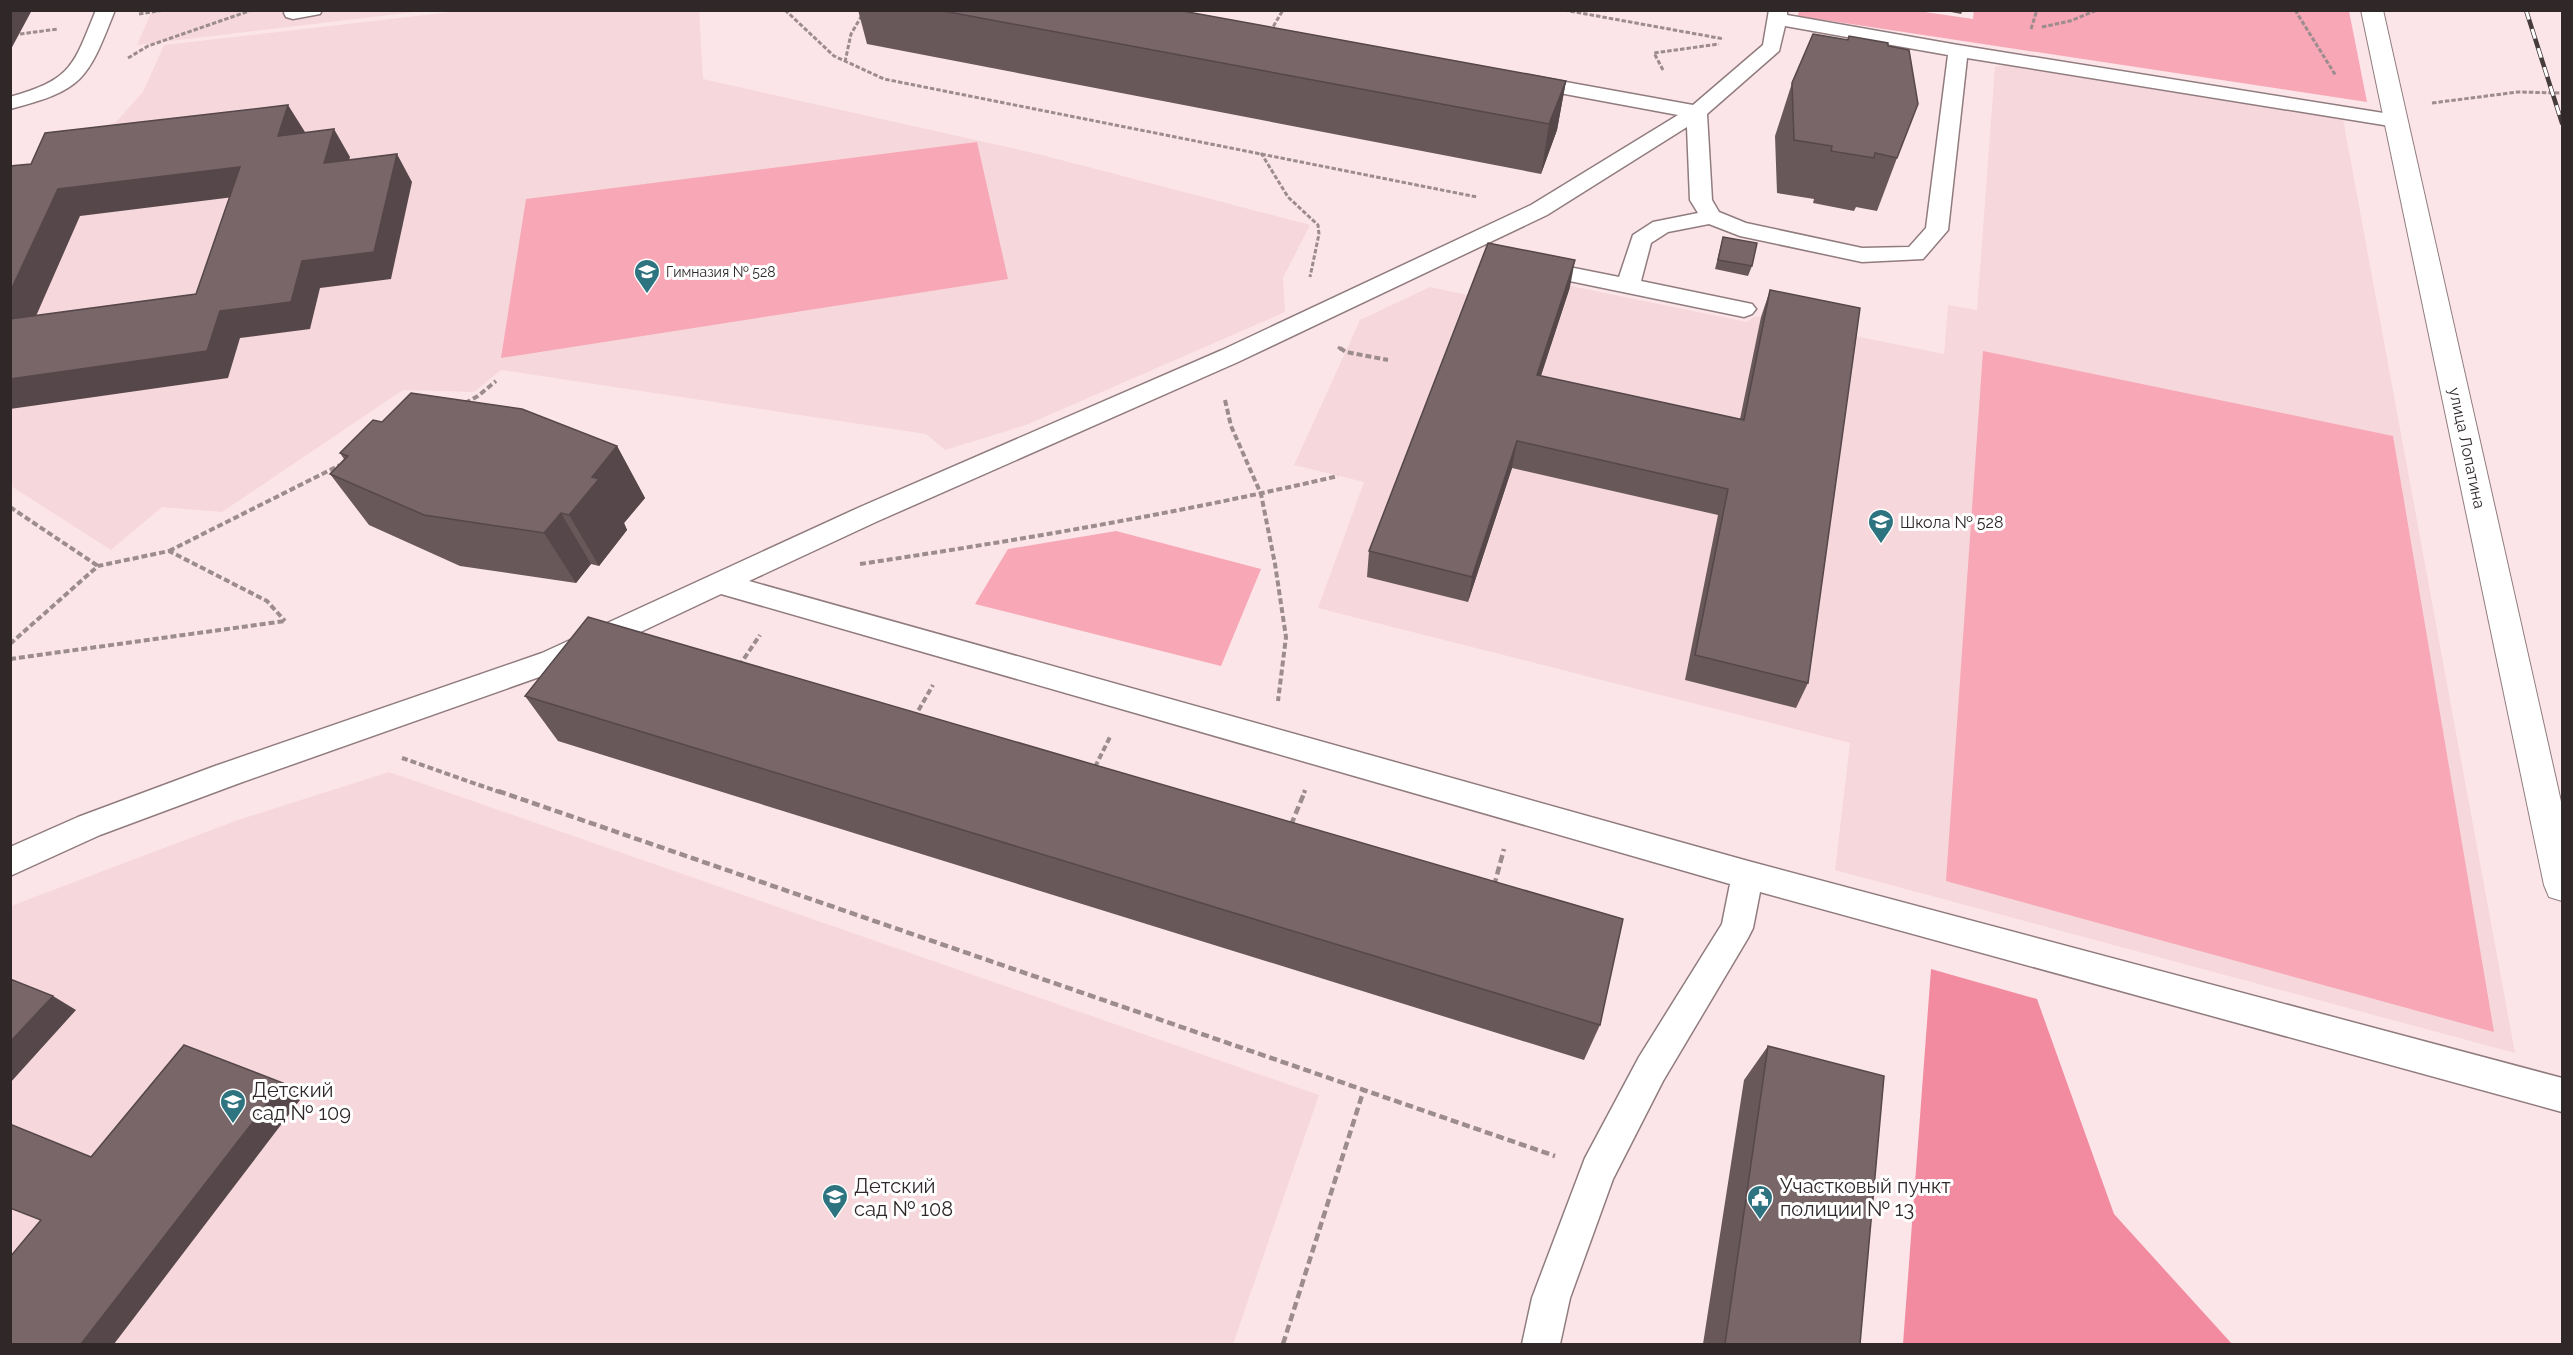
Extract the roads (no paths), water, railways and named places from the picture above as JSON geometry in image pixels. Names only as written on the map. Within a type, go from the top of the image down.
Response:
[{"type":"street","name":"улица Лопатина","points":[[2372,10],[2562,885]]},
{"type":"lane","points":[[10,103],[33,97],[60,85],[78,70],[106,10]]},
{"type":"lane","points":[[293,13],[313,10]]},
{"type":"lane","points":[[10,862],[89,826],[337,735],[552,661],[869,514],[1230,356],[1539,210],[1689,110],[1772,47],[1778,15],[1958,51],[2362,115],[2393,110]]},
{"type":"lane","points":[[1628,286],[1641,240],[1660,227],[1711,217],[1740,229],[1862,255],[1915,254],[1937,230],[1958,51]]},
{"type":"lane","points":[[1506,78],[1689,110]]},
{"type":"lane","points":[[1689,110],[1701,200],[1711,217]]},
{"type":"lane","points":[[1453,251],[1488,258]]},
{"type":"lane","points":[[1511,262],[1743,309]]},
{"type":"lane","points":[[722,584],[1748,875],[2562,1095]]},
{"type":"lane","points":[[1541,1344],[1551,1298],[1598,1171],[1651,1069],[1737,928],[1748,875]]},
{"type":"railway","points":[[2526,10],[2562,123]]},
{"type":"place","name":"Гимназия № 528","points":[[647,295]]},
{"type":"place","name":"Школа № 528","points":[[1881,545]]},
{"type":"place","name":"Детский сад № 109","points":[[233,1125]]},
{"type":"place","name":"Детский сад № 108","points":[[835,1220]]},
{"type":"place","name":"Участковый пункт полиции № 13","points":[[1760,1221]]}]
